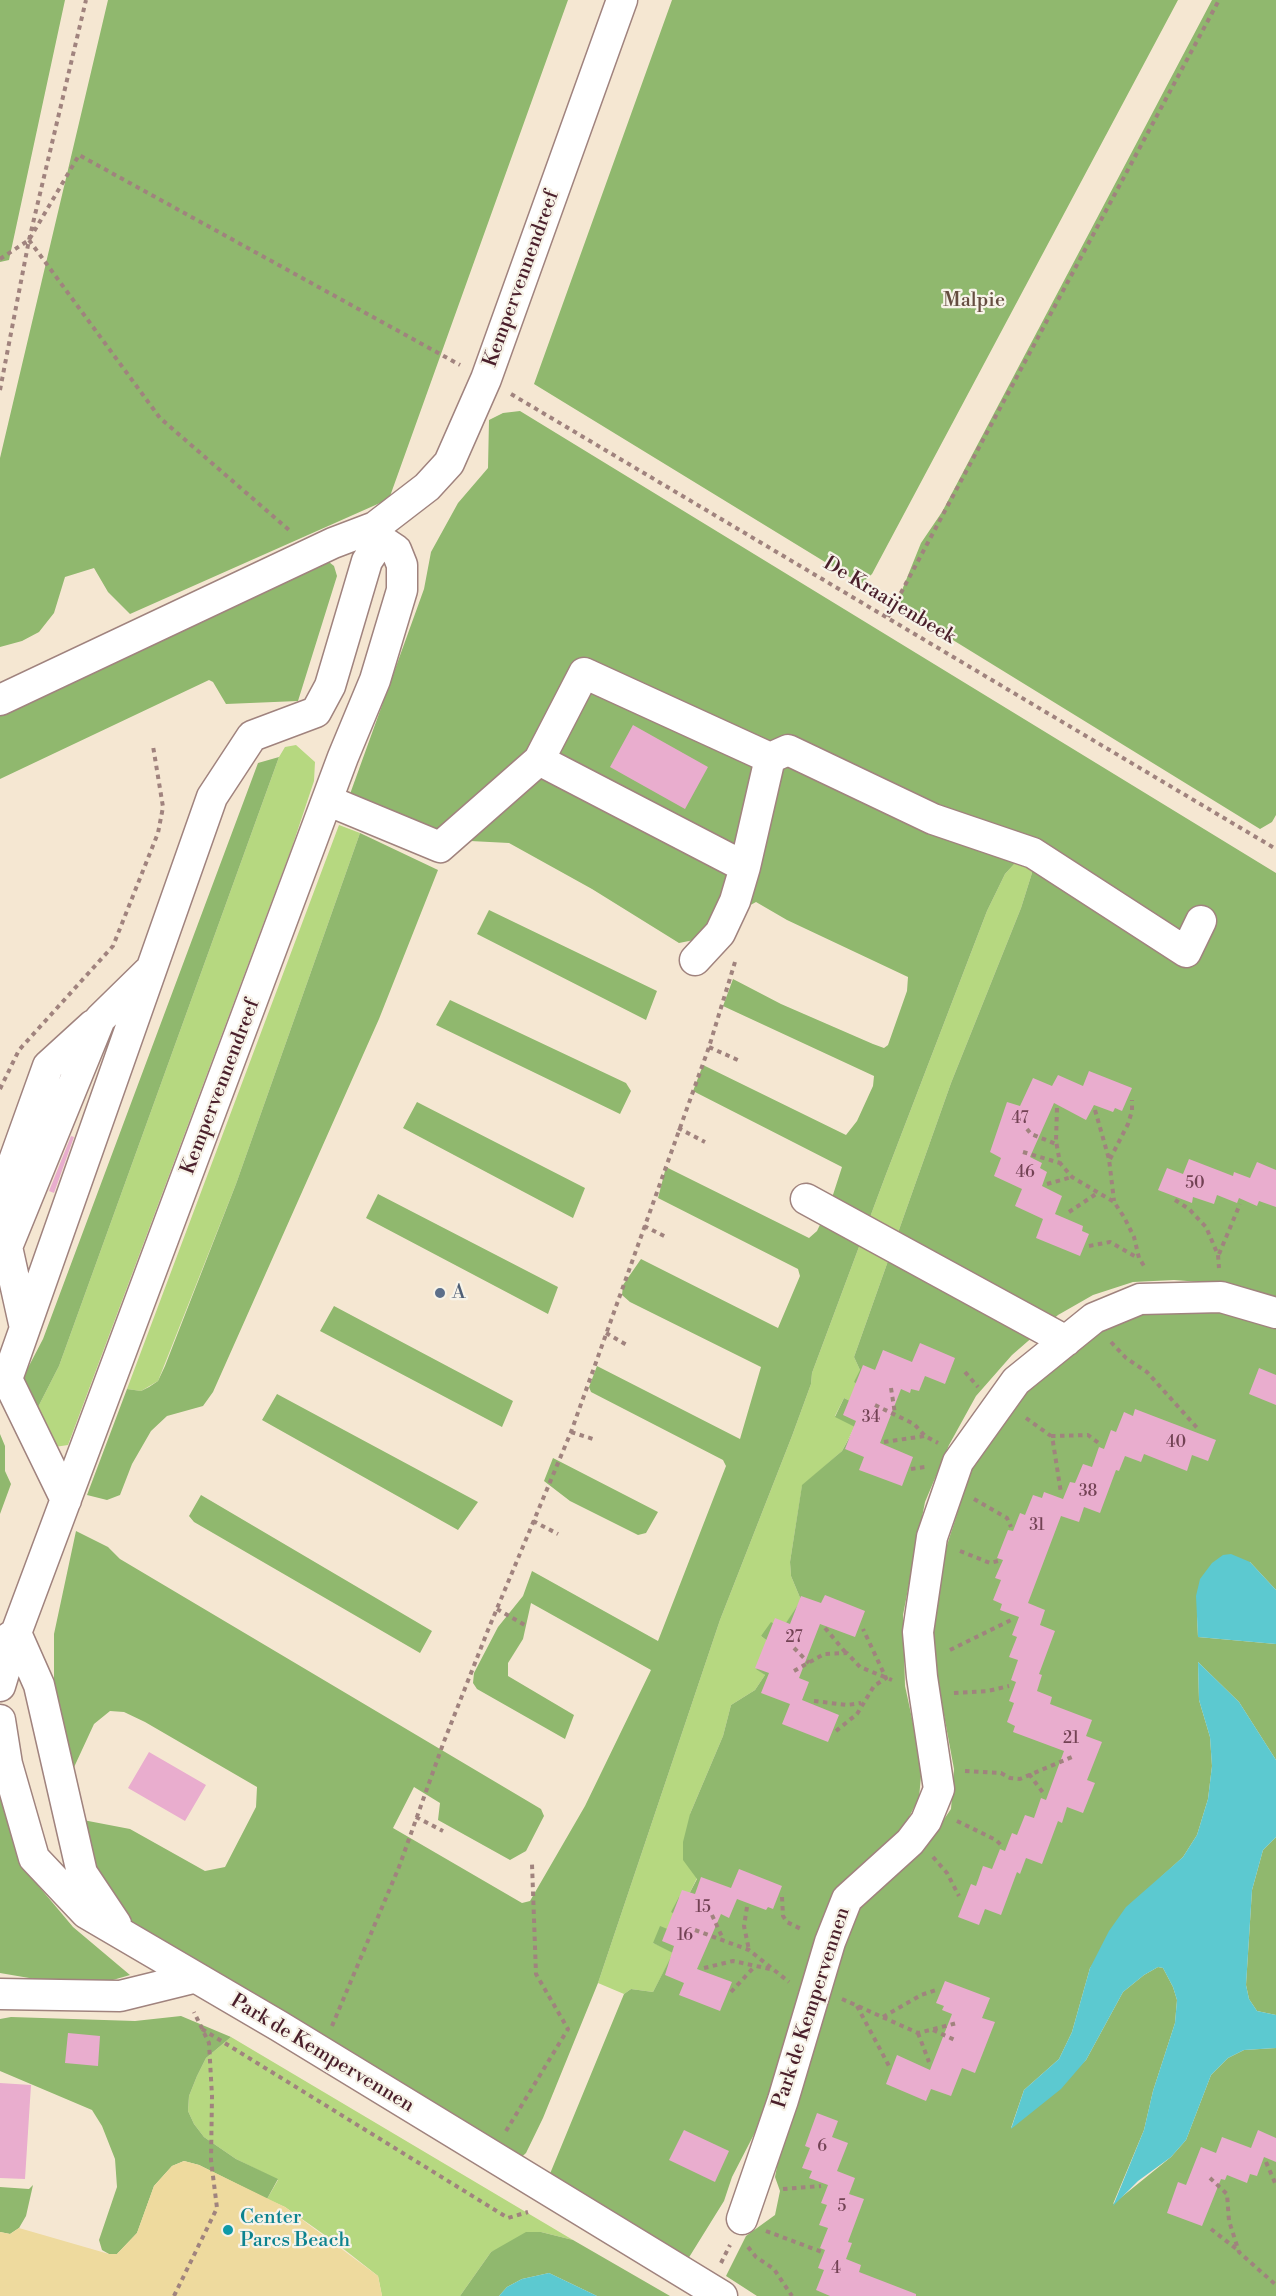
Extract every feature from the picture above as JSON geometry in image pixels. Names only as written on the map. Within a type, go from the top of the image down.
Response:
[{"type":"street","name":"Kempervennendreef","points":[[0,699],[333,543],[378,534],[449,463],[486,379],[622,0]]},
{"type":"street","name":"Kempervennendreef","points":[[8,1639],[66,1500],[343,757],[375,680],[402,590],[402,565],[396,550],[378,534]]},
{"type":"street","points":[[66,1500],[7,1378],[52,1250],[43,1200],[100,1043],[135,1014],[212,797],[252,736],[316,712],[330,687],[367,561],[378,534]]},
{"type":"street","points":[[328,801],[440,847],[539,760],[584,673],[770,758],[788,750],[933,819],[1033,853],[1186,952],[1201,921]]},
{"type":"street","points":[[316,712],[343,757]]},
{"type":"street","points":[[694,960],[720,933],[735,901],[770,758]]},
{"type":"street","points":[[539,760],[745,867]]},
{"type":"street","points":[[25,1328],[7,1247],[1,1197],[48,1066],[152,968]]},
{"type":"street","points":[[806,1199],[1066,1341]]},
{"type":"street","name":"Park de Kempervennen","points":[[739,2226],[830,1942],[847,1899],[913,1838],[931,1812],[939,1789],[924,1691],[918,1632],[921,1596],[932,1537],[963,1455],[1016,1381],[1094,1318],[1140,1299],[1164,1298],[1225,1298],[1276,1313]]},
{"type":"street","points":[[0,1686],[8,1639]]},
{"type":"street","name":"Park de Kempervennen","points":[[8,1639],[39,1685],[82,1873],[122,1932]]},
{"type":"street","name":"Park de Kempervennen","points":[[0,1720],[7,1764],[34,1858],[86,1913],[122,1932],[193,1978],[321,2052],[715,2292]]},
{"type":"street","points":[[0,1994],[120,1996],[193,1978]]},
{"type":"path","points":[[0,390],[29,240],[86,0]]},
{"type":"path","points":[[888,617],[1219,0]]},
{"type":"path","name":"De Kraaijenbeek","points":[[29,240],[79,155],[486,379],[1276,849]]},
{"type":"path","points":[[0,259],[29,240]]},
{"type":"path","points":[[29,240],[160,418],[287,530],[333,543]]},
{"type":"path","points":[[0,1089],[19,1050],[113,946],[158,833],[163,807],[153,746]]},
{"type":"path","points":[[321,2052],[399,1867],[416,1817],[497,1609],[571,1432],[678,1128],[709,1047],[736,959]]},
{"type":"path","points":[[709,1047],[740,1060]]},
{"type":"path","points":[[1109,1160],[1128,1124],[1132,1100]]},
{"type":"path","points":[[1058,1108],[1056,1144],[1060,1163],[1072,1177],[1096,1194],[1114,1202]]},
{"type":"path","points":[[1095,1110],[1109,1160],[1114,1202],[1134,1237],[1139,1258],[1164,1298]]},
{"type":"path","points":[[678,1128],[705,1142]]},
{"type":"path","points":[[1027,1129],[1031,1134],[1056,1144]]},
{"type":"path","points":[[1023,1152],[1060,1163]]},
{"type":"path","points":[[1047,1184],[1072,1177]]},
{"type":"path","points":[[1069,1212],[1096,1194]]},
{"type":"path","points":[[1175,1200],[1198,1216],[1218,1255],[1221,1285],[1225,1298]]},
{"type":"path","points":[[1218,1255],[1240,1204]]},
{"type":"path","points":[[644,1226],[668,1238]]},
{"type":"path","points":[[1089,1246],[1110,1242],[1139,1258]]},
{"type":"path","points":[[1094,1318],[1116,1350],[1147,1372],[1199,1430]]},
{"type":"path","points":[[606,1334],[627,1345]]},
{"type":"path","points":[[891,1388],[895,1414]]},
{"type":"path","points":[[1002,1400],[1050,1436],[1057,1455],[1061,1493]]},
{"type":"path","points":[[875,1405],[914,1424],[925,1436],[963,1455]]},
{"type":"path","points":[[571,1432],[593,1439]]},
{"type":"path","points":[[1050,1436],[1088,1435],[1100,1444]]},
{"type":"path","points":[[884,1442],[925,1436]]},
{"type":"path","points":[[949,1488],[994,1509],[1007,1518],[1011,1527]]},
{"type":"path","points":[[533,1521],[558,1534]]},
{"type":"path","points":[[932,1537],[970,1556],[990,1563],[998,1561]]},
{"type":"path","points":[[497,1609],[528,1627]]},
{"type":"path","points":[[920,1657],[952,1650],[1013,1619]]},
{"type":"path","points":[[825,1628],[860,1667],[910,1687],[924,1691],[988,1691],[1009,1686]]},
{"type":"path","points":[[863,1629],[886,1678]]},
{"type":"path","points":[[794,1648],[809,1663]]},
{"type":"path","points":[[794,1671],[824,1654],[847,1653]]},
{"type":"path","points":[[836,1731],[857,1714],[874,1686],[886,1678]]},
{"type":"path","points":[[814,1701],[847,1705],[862,1703]]},
{"type":"path","points":[[937,1769],[1001,1773],[1010,1778],[1020,1779],[1072,1757]]},
{"type":"path","points":[[1029,1774],[1044,1794]]},
{"type":"path","points":[[931,1812],[969,1826],[982,1836],[996,1840],[1003,1847]]},
{"type":"path","points":[[416,1817],[443,1831]]},
{"type":"path","points":[[913,1838],[947,1873],[959,1896]]},
{"type":"path","points":[[492,2155],[568,2029],[536,1974],[532,1864]]},
{"type":"path","points":[[783,1897],[781,1908],[787,1922],[830,1942]]},
{"type":"path","points":[[747,1907],[744,1926],[749,1950]]},
{"type":"path","points":[[712,1915],[723,1939]]},
{"type":"path","points":[[695,1930],[749,1950],[771,1970]]},
{"type":"path","points":[[704,1968],[733,1961],[771,1970],[815,1993],[857,2006],[918,2033],[957,2023]]},
{"type":"path","points":[[731,1992],[755,1966]]},
{"type":"path","points":[[174,2296],[217,2208],[211,2160],[212,2096],[209,2043],[187,1998],[193,1978]]},
{"type":"path","points":[[883,2017],[921,1995],[936,1990]]},
{"type":"path","points":[[857,2006],[889,2066]]},
{"type":"path","points":[[202,2029],[508,2218],[531,2211]]},
{"type":"path","points":[[932,2029],[957,2041]]},
{"type":"path","points":[[918,2033],[929,2062]]},
{"type":"path","points":[[1266,2162],[1276,2185]]},
{"type":"path","points":[[1210,2178],[1227,2194],[1229,2221],[1239,2252]]},
{"type":"path","points":[[739,2226],[822,2252]]},
{"type":"path","points":[[715,2292],[739,2226]]},
{"type":"path","points":[[739,2226],[756,2257],[774,2269],[792,2296]]},
{"type":"path","points":[[1211,2229],[1276,2285]]},
{"type":"green space","points":[[0,0],[65,0],[9,260],[0,262]]},
{"type":"green space","points":[[108,0],[568,0],[389,499],[130,614],[108,592],[94,568],[65,577],[54,613],[39,632],[22,641],[0,647],[0,458]]},
{"type":"green space","name":"Malpie","points":[[672,0],[1178,0],[872,574],[861,584],[534,384]]},
{"type":"green space","points":[[1212,0],[1276,0],[1276,815],[1272,822],[1260,829],[896,605],[921,543],[942,512]]},
{"type":"green space","points":[[520,411],[1276,873],[1276,1297],[1227,1284],[1174,1280],[1133,1282],[1093,1295],[1058,1315],[1012,1355],[976,1396],[949,1445],[925,1502],[903,1615],[905,1686],[922,1765],[919,1798],[901,1832],[810,1974],[786,2036],[766,2111],[732,2177],[724,2201],[688,2259],[547,2181],[624,1994],[631,1989],[653,1992],[673,1953],[653,1943],[660,1926],[670,1930],[678,1916],[671,1912],[679,1897],[686,1900],[697,1879],[683,1860],[683,1842],[690,1814],[723,1736],[731,1705],[755,1690],[765,1675],[756,1669],[774,1646],[761,1636],[771,1622],[782,1629],[801,1600],[791,1576],[790,1562],[802,1485],[842,1451],[855,1427],[835,1417],[844,1398],[854,1403],[861,1386],[854,1382],[860,1370],[854,1357],[951,1083],[1021,908],[1032,873],[1029,861],[1016,862],[1005,874],[987,911],[812,1373],[811,1384],[792,1436],[720,1620],[598,1983],[543,2118],[526,2153],[514,2164],[118,1916],[102,1898],[83,1820],[130,1829],[205,1871],[225,1867],[256,1807],[257,1787],[145,1722],[124,1712],[110,1711],[94,1724],[69,1778],[54,1689],[54,1634],[76,1531],[108,1547],[120,1559],[541,1809],[544,1816],[526,1851],[510,1860],[438,1820],[440,1803],[414,1787],[393,1828],[522,1903],[530,1901],[585,1806],[651,1670],[531,1603],[523,1639],[508,1663],[508,1676],[574,1715],[565,1739],[477,1689],[473,1683],[474,1673],[498,1627],[523,1596],[532,1571],[658,1641],[726,1466],[723,1460],[591,1392],[589,1387],[597,1366],[740,1439],[761,1367],[630,1302],[622,1295],[623,1285],[641,1259],[778,1328],[800,1276],[798,1269],[658,1198],[666,1167],[809,1238],[817,1231],[830,1204],[842,1167],[693,1091],[703,1065],[846,1135],[857,1121],[873,1086],[874,1076],[723,1006],[733,979],[781,1004],[873,1044],[884,1048],[888,1045],[907,991],[908,977],[787,920],[756,902],[725,919],[699,939],[679,943],[592,889],[509,843],[451,840],[350,794],[424,589],[431,552],[458,503],[488,468],[489,420],[503,413]]},
{"type":"green space","points":[[329,562],[334,566],[337,576],[298,701],[226,704],[213,682],[209,680],[0,779],[0,712],[316,563]]},
{"type":"green space","points":[[296,745],[315,762],[314,781],[292,847],[68,1445],[48,1448],[35,1413],[59,1366],[279,757],[285,747]]},
{"type":"green space","points":[[279,757],[59,1366],[35,1413],[19,1385],[43,1339],[258,763]]},
{"type":"green space","points":[[339,825],[360,833],[236,1184],[158,1381],[141,1391],[127,1389]]},
{"type":"green space","points":[[360,833],[438,870],[379,1019],[213,1392],[203,1406],[167,1416],[151,1431],[132,1464],[120,1495],[107,1500],[87,1495],[127,1389],[141,1391],[149,1387],[158,1381],[165,1366],[236,1184]]},
{"type":"green space","points":[[1029,861],[1032,873],[1021,908],[951,1083],[854,1357],[860,1370],[862,1387],[854,1403],[844,1398],[835,1416],[855,1426],[842,1451],[802,1486],[790,1562],[791,1576],[801,1600],[782,1630],[761,1636],[774,1646],[756,1668],[765,1675],[755,1690],[731,1705],[723,1736],[690,1814],[697,1878],[671,1931],[653,1943],[674,1952],[653,1992],[631,1989],[624,1994],[598,1983],[720,1620],[792,1436],[811,1384],[812,1373],[987,911],[1005,874],[1016,862]]},
{"type":"green space","points":[[489,910],[657,991],[646,1020],[477,934]]},
{"type":"green space","points":[[450,1000],[626,1083],[631,1091],[620,1114],[436,1025]]},
{"type":"green space","points":[[417,1102],[585,1188],[573,1218],[403,1128]]},
{"type":"green space","points":[[378,1194],[558,1287],[548,1314],[366,1218]]},
{"type":"green space","points":[[334,1306],[513,1401],[502,1427],[320,1331]]},
{"type":"green space","points":[[1204,1306],[1276,1326],[1276,1590],[1250,1562],[1197,1616],[1198,1637],[1276,1644],[1276,1760],[1239,1702],[1198,1662],[1199,1700],[1210,1737],[1212,1766],[1208,1799],[1197,1835],[1183,1857],[1161,1877],[1090,1968],[1072,2032],[1059,2059],[1024,2090],[1011,2128],[1086,2060],[1123,1992],[1144,1975],[1158,1967],[1163,1968],[1177,2000],[1175,2023],[1153,2091],[1144,2130],[1113,2204],[1171,2157],[1186,2140],[1211,2075],[1228,2058],[1244,2050],[1276,2048],[1276,2296],[757,2296],[726,2276],[746,2236],[775,2215],[780,2191],[775,2177],[782,2141],[833,1967],[862,1902],[895,1876],[926,1846],[951,1809],[954,1769],[934,1661],[929,1601],[978,1449],[1029,1376],[1120,1317]]},
{"type":"green space","points":[[277,1394],[478,1502],[458,1530],[262,1420]]},
{"type":"green space","points":[[0,1434],[5,1446],[5,1471],[11,1484],[0,1514]]},
{"type":"green space","points":[[553,1458],[658,1512],[646,1533],[638,1535],[570,1501],[544,1481]]},
{"type":"green space","points":[[201,1495],[432,1631],[420,1653],[194,1522],[189,1516]]},
{"type":"green space","points":[[0,1766],[26,1871],[73,1927],[130,1975],[106,1982],[35,1979],[0,1973]]},
{"type":"green space","points":[[1276,1837],[1276,2015],[1257,2011],[1249,1999],[1246,1985],[1252,1890],[1263,1850]]},
{"type":"green space","points":[[181,2016],[231,2037],[206,2058],[197,2076],[189,2096],[188,2111],[194,2124],[204,2137],[236,2159],[278,2179],[267,2199],[199,2165],[184,2161],[172,2166],[154,2186],[137,2233],[117,2254],[109,2254],[102,2250],[99,2240],[117,2187],[115,2159],[102,2126],[92,2110],[0,2071],[0,2019],[11,2017],[135,2021]]},
{"type":"green space","points":[[231,2037],[573,2240],[541,2232],[491,2252],[460,2296],[382,2296],[378,2276],[285,2207],[267,2199],[278,2180],[236,2159],[204,2137],[194,2124],[188,2111],[189,2096],[197,2076],[206,2058]]},
{"type":"green space","points":[[33,2185],[26,2216],[19,2228],[10,2234],[0,2232],[0,2187],[29,2189]]},
{"type":"green space","points":[[526,2232],[541,2232],[573,2240],[670,2296],[597,2296],[549,2273],[522,2279],[507,2287],[499,2296],[460,2296],[491,2252]]},
{"type":"sand","name":"Center Parcs Beach","points":[[184,2161],[199,2165],[285,2207],[378,2276],[382,2296],[0,2296],[0,2232],[10,2234],[19,2228],[109,2254],[117,2254],[137,2233],[154,2186],[172,2166]]},
{"type":"water","points":[[1231,1554],[1250,1562],[1276,1590],[1276,1644],[1198,1637],[1196,1596],[1200,1579],[1212,1563],[1223,1555]]},
{"type":"water","points":[[1198,1662],[1239,1702],[1276,1760],[1276,1837],[1263,1850],[1252,1890],[1246,1985],[1249,1999],[1257,2011],[1276,2015],[1276,2048],[1244,2050],[1228,2058],[1211,2075],[1186,2140],[1171,2157],[1138,2181],[1113,2206],[1144,2130],[1153,2091],[1175,2023],[1177,2000],[1163,1968],[1158,1967],[1144,1975],[1123,1992],[1086,2060],[1061,2089],[1011,2129],[1024,2090],[1059,2059],[1072,2032],[1090,1968],[1109,1931],[1126,1907],[1183,1857],[1197,1835],[1208,1799],[1212,1766],[1210,1737],[1199,1700]]},
{"type":"water","points":[[549,2273],[597,2296],[499,2296],[507,2287],[522,2279]]},
{"type":"building","points":[[633,725],[708,767],[685,809],[610,767]]},
{"type":"building","points":[[1089,1071],[1132,1088],[1122,1111],[1115,1108],[1113,1112],[1094,1105],[1086,1120],[1054,1103],[1030,1157],[1042,1163],[1040,1168],[1047,1172],[1042,1186],[1062,1196],[1055,1214],[1083,1226],[1082,1231],[1089,1234],[1080,1256],[1036,1238],[1043,1219],[1015,1206],[1022,1189],[994,1176],[1001,1158],[990,1152],[1007,1102],[1020,1106],[1033,1078],[1052,1086],[1058,1075],[1083,1086]]},
{"type":"building","points":[[71,1136],[74,1137],[54,1193],[49,1191]]},
{"type":"building","points":[[1189,1159],[1233,1176],[1234,1172],[1250,1178],[1257,1162],[1276,1170],[1276,1207],[1259,1201],[1257,1206],[1239,1198],[1237,1203],[1217,1195],[1214,1204],[1193,1197],[1192,1203],[1158,1190],[1167,1168],[1183,1174]]},
{"type":"building","points":[[920,1343],[955,1358],[945,1384],[925,1376],[919,1391],[911,1389],[910,1393],[901,1389],[880,1443],[913,1457],[902,1486],[859,1470],[864,1457],[845,1449],[856,1421],[843,1415],[863,1365],[875,1370],[883,1350],[912,1362]]},
{"type":"building","points":[[1259,1368],[1276,1375],[1276,1405],[1249,1394]]},
{"type":"building","points":[[1135,1409],[1216,1440],[1208,1461],[1192,1455],[1187,1471],[1144,1454],[1141,1462],[1125,1456],[1119,1471],[1116,1470],[1100,1513],[1084,1507],[1079,1522],[1061,1516],[1028,1603],[1045,1610],[1040,1625],[1055,1631],[1039,1674],[1042,1675],[1037,1691],[1052,1697],[1050,1704],[1092,1720],[1086,1736],[1102,1742],[1087,1780],[1095,1783],[1083,1813],[1067,1807],[1062,1823],[1058,1821],[1042,1864],[1026,1858],[1020,1874],[1017,1872],[1001,1915],[985,1909],[979,1925],[958,1917],[971,1884],[976,1886],[983,1866],[992,1869],[1000,1849],[1005,1851],[1012,1833],[1017,1835],[1025,1815],[1034,1818],[1041,1798],[1046,1800],[1064,1751],[1013,1732],[1015,1726],[1007,1722],[1014,1703],[1009,1701],[1016,1682],[1011,1680],[1018,1660],[1009,1657],[1017,1637],[1012,1635],[1019,1617],[1000,1610],[1002,1604],[993,1600],[1001,1580],[995,1578],[1003,1560],[997,1558],[1008,1530],[1013,1531],[1020,1513],[1025,1515],[1033,1495],[1042,1498],[1044,1492],[1063,1499],[1070,1482],[1075,1483],[1083,1464],[1092,1467],[1099,1447],[1104,1449],[1111,1430],[1116,1432],[1124,1412],[1133,1416]]},
{"type":"building","points":[[825,1595],[865,1611],[855,1637],[820,1624],[799,1678],[809,1682],[802,1700],[839,1715],[828,1742],[782,1724],[790,1704],[761,1693],[769,1673],[755,1668],[775,1618],[790,1624],[801,1596],[821,1603]]},
{"type":"building","points":[[149,1752],[206,1785],[185,1821],[128,1788]]},
{"type":"building","points":[[739,1869],[782,1886],[773,1909],[768,1907],[766,1910],[737,1899],[729,1918],[721,1914],[697,1969],[732,1982],[720,2011],[679,1995],[684,1983],[665,1975],[674,1946],[662,1941],[682,1890],[695,1894],[701,1877],[731,1888]]},
{"type":"building","points":[[945,1981],[990,1998],[982,2018],[995,2022],[975,2073],[962,2068],[951,2096],[931,2089],[926,2101],[886,2084],[897,2055],[930,2070],[952,2014],[942,2010],[944,2006],[936,2003]]},
{"type":"building","points":[[68,2033],[100,2036],[98,2066],[65,2063]]},
{"type":"building","points":[[0,2083],[31,2085],[25,2179],[0,2178]]},
{"type":"building","points":[[817,2113],[838,2121],[832,2137],[848,2143],[837,2171],[855,2178],[849,2194],[864,2199],[848,2242],[852,2243],[846,2259],[861,2265],[859,2272],[916,2294],[916,2296],[830,2296],[816,2290],[824,2270],[818,2268],[825,2250],[820,2248],[828,2228],[819,2225],[827,2205],[821,2203],[828,2185],[809,2178],[812,2171],[802,2168],[810,2148],[805,2146]]},
{"type":"building","points":[[684,2130],[729,2151],[715,2182],[669,2160]]},
{"type":"building","points":[[1258,2130],[1276,2138],[1276,2162],[1264,2157],[1257,2176],[1250,2174],[1247,2183],[1227,2175],[1225,2180],[1221,2179],[1202,2226],[1167,2213],[1178,2182],[1186,2185],[1201,2147],[1216,2153],[1222,2137],[1251,2148]]},
{"type":"place","name":"A","points":[[440,1293]]},
{"type":"place","name":"Center Parcs Beach","points":[[228,2230]]}]
